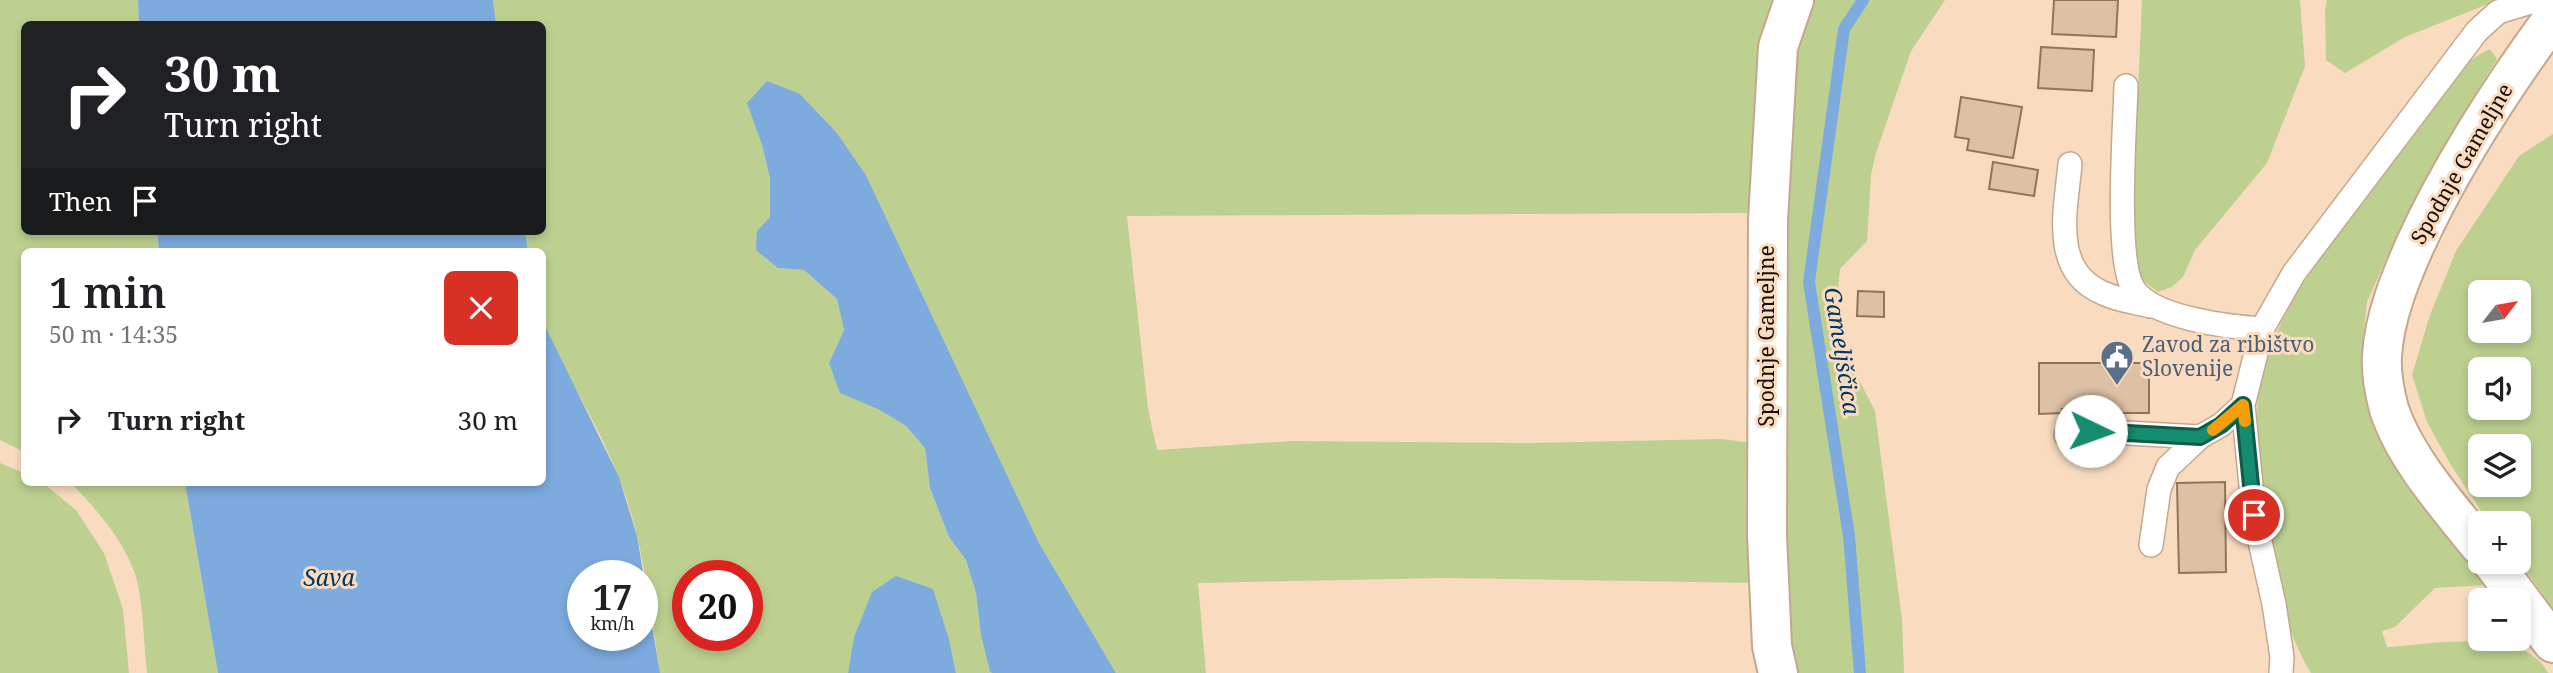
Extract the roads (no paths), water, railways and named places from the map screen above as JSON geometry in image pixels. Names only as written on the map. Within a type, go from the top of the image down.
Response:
[{"type":"street","name":"Spodnje Gameljne","points":[[1778,673],[1772,646],[1767,535],[1768,220],[1778,47],[1794,0]]},
{"type":"street","name":"Spodnje Gameljne","points":[[2468,530],[2403,441],[2389,409],[2382,356],[2401,276],[2431,211],[2480,126],[2553,18]]},
{"type":"street","points":[[2501,574],[2553,643]]},
{"type":"lane","points":[[2281,673],[2282,657],[2274,604],[2254,515],[2243,405],[2262,329],[2294,273],[2477,31],[2498,12],[2537,0]]},
{"type":"lane","points":[[2126,86],[2124,259],[2133,288],[2156,308]]},
{"type":"lane","points":[[2070,164],[2065,215],[2066,252],[2076,275],[2102,293],[2222,326],[2262,329]]},
{"type":"lane","points":[[2151,545],[2159,489],[2168,467],[2200,437],[2221,425],[2243,405]]},
{"type":"lane","points":[[2066,435],[2091,431],[2200,437]]},
{"type":"water","points":[[138,0],[493,0],[496,21],[139,21]]},
{"type":"water","points":[[767,81],[800,94],[837,133],[866,175],[1039,543],[1116,673],[990,671],[981,635],[976,593],[966,560],[949,537],[930,488],[925,448],[906,426],[878,409],[840,393],[829,363],[844,330],[837,299],[804,270],[778,268],[756,250],[757,231],[770,217],[770,179],[762,145],[747,103]]},
{"type":"water","points":[[157,235],[526,235],[527,248],[159,248]]},
{"type":"water","name":"Sava","points":[[546,328],[619,477],[637,536],[641,560],[567,560],[567,651],[656,651],[660,673],[218,673],[186,486],[546,486]]},
{"type":"water","points":[[896,576],[933,589],[949,639],[956,673],[848,673],[854,637],[872,592]]},
{"type":"waterway","name":"Gameljščica","points":[[1860,673],[1849,536],[1809,282],[1844,29],[1863,0]]},
{"type":"place","name":"Zavod za ribištvo Slovenije","points":[[2117,387]]}]
